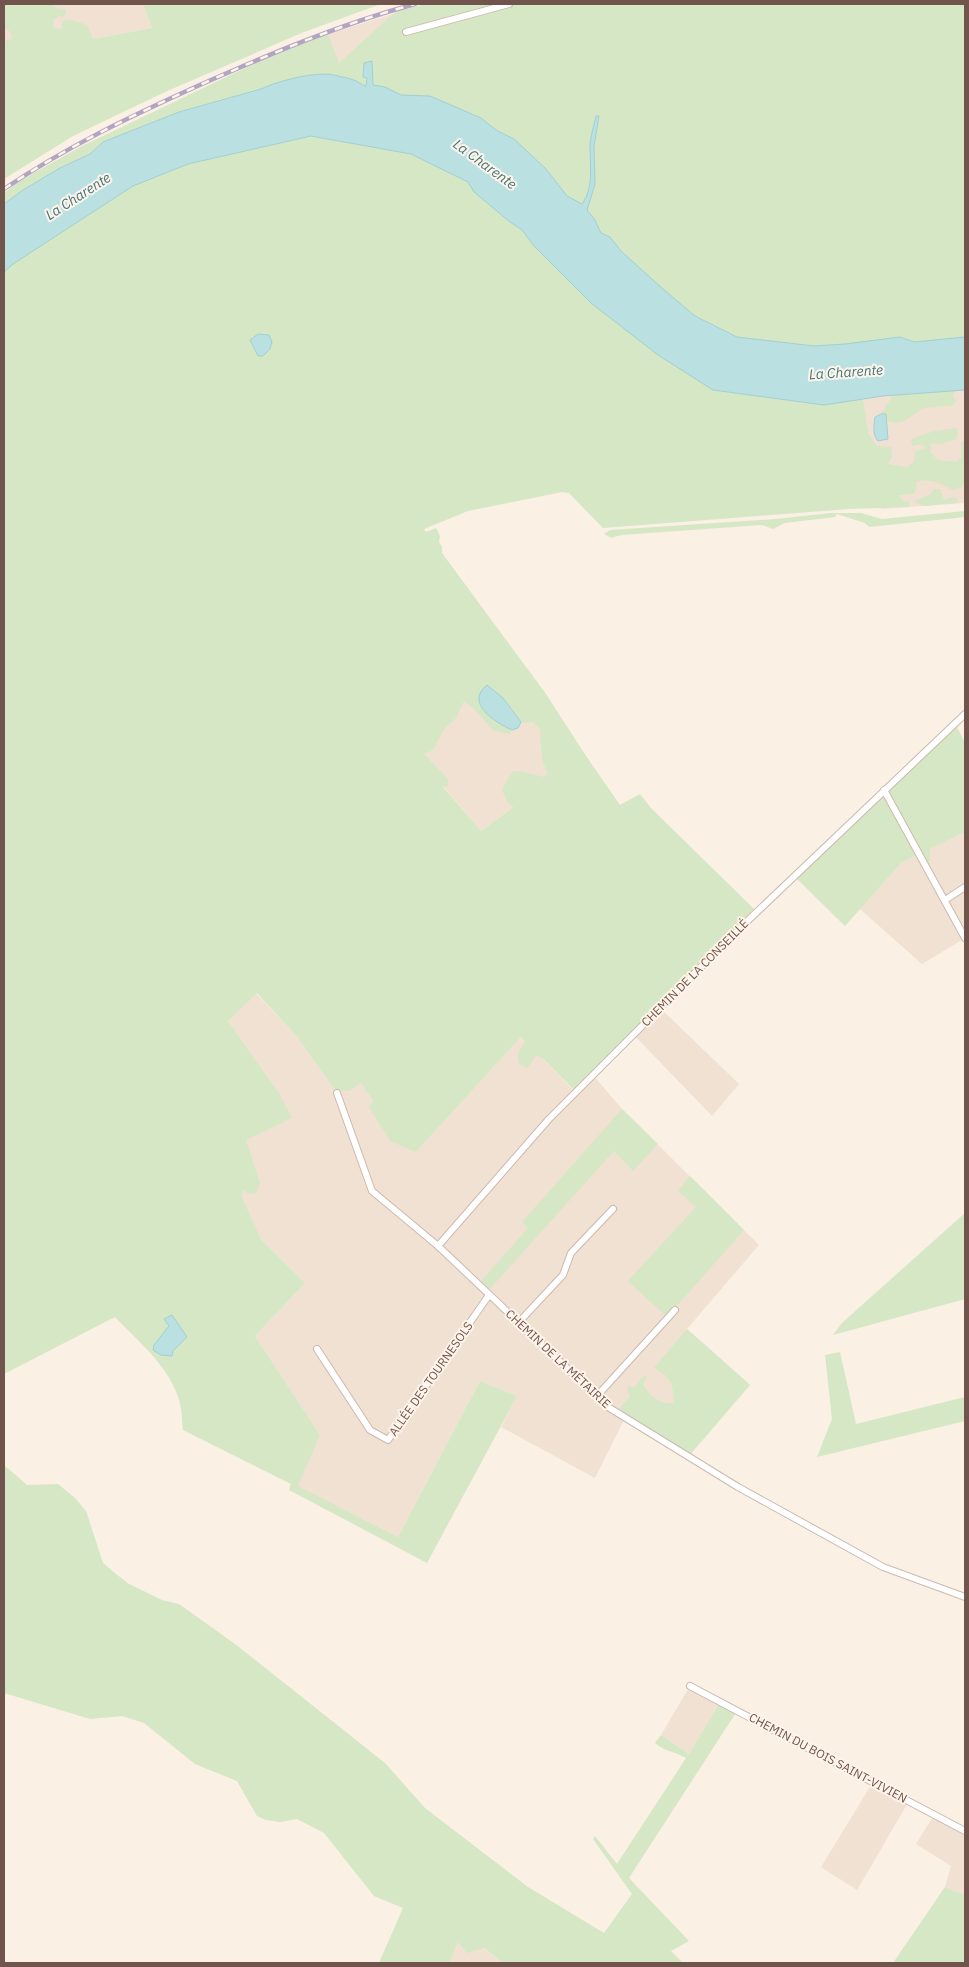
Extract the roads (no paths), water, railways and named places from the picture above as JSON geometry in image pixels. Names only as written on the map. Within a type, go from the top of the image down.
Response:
[{"type":"street","points":[[406,32],[509,4]]},
{"type":"street","name":"CHEMIN DE LA CONSEILLÉ","points":[[438,1246],[549,1119],[739,929],[965,714]]},
{"type":"street","points":[[884,790],[965,938]]},
{"type":"street","points":[[945,900],[965,887]]},
{"type":"street","name":"CHEMIN DE LA MÉTAIRIE","points":[[337,1093],[372,1191],[438,1246],[608,1407],[738,1487],[883,1567],[965,1597]]},
{"type":"street","points":[[519,1322],[563,1275],[571,1253],[613,1209]]},
{"type":"street","name":"ALLÉE DES TOURNESOLS","points":[[317,1349],[370,1430],[388,1440],[489,1294]]},
{"type":"street","points":[[597,1396],[675,1310]]},
{"type":"street","name":"CHEMIN DU BOIS SAINT-VIVIEN","points":[[690,1686],[965,1831]]},
{"type":"water","name":"La Charente","points":[[372,61],[373,85],[385,87],[401,95],[430,96],[481,118],[496,130],[514,139],[546,169],[567,196],[582,204],[590,184],[591,139],[596,116],[599,116],[594,146],[595,184],[587,210],[595,220],[601,233],[610,237],[621,251],[695,316],[737,337],[814,346],[900,337],[914,342],[965,337],[965,390],[883,396],[824,405],[713,390],[658,355],[591,303],[534,246],[522,230],[474,192],[468,182],[411,154],[311,136],[188,164],[133,186],[13,264],[4,272],[4,204],[23,190],[60,168],[90,154],[103,142],[179,112],[297,77],[317,74],[334,75],[354,80],[366,86],[367,78],[363,77],[364,63]]},
{"type":"water","points":[[258,334],[269,335],[272,342],[270,349],[263,356],[258,356],[250,340]]},
{"type":"water","points":[[886,414],[888,439],[878,441],[874,432],[874,423],[875,417]]},
{"type":"water","points":[[487,685],[503,698],[521,722],[518,728],[512,730],[505,727],[485,712],[479,699],[481,692]]},
{"type":"water","points":[[172,1315],[187,1337],[173,1351],[172,1356],[161,1355],[153,1350],[154,1345],[169,1326],[164,1319]]},
{"type":"railway","points":[[4,189],[28,173],[100,132],[202,84],[307,40],[415,4]]}]
